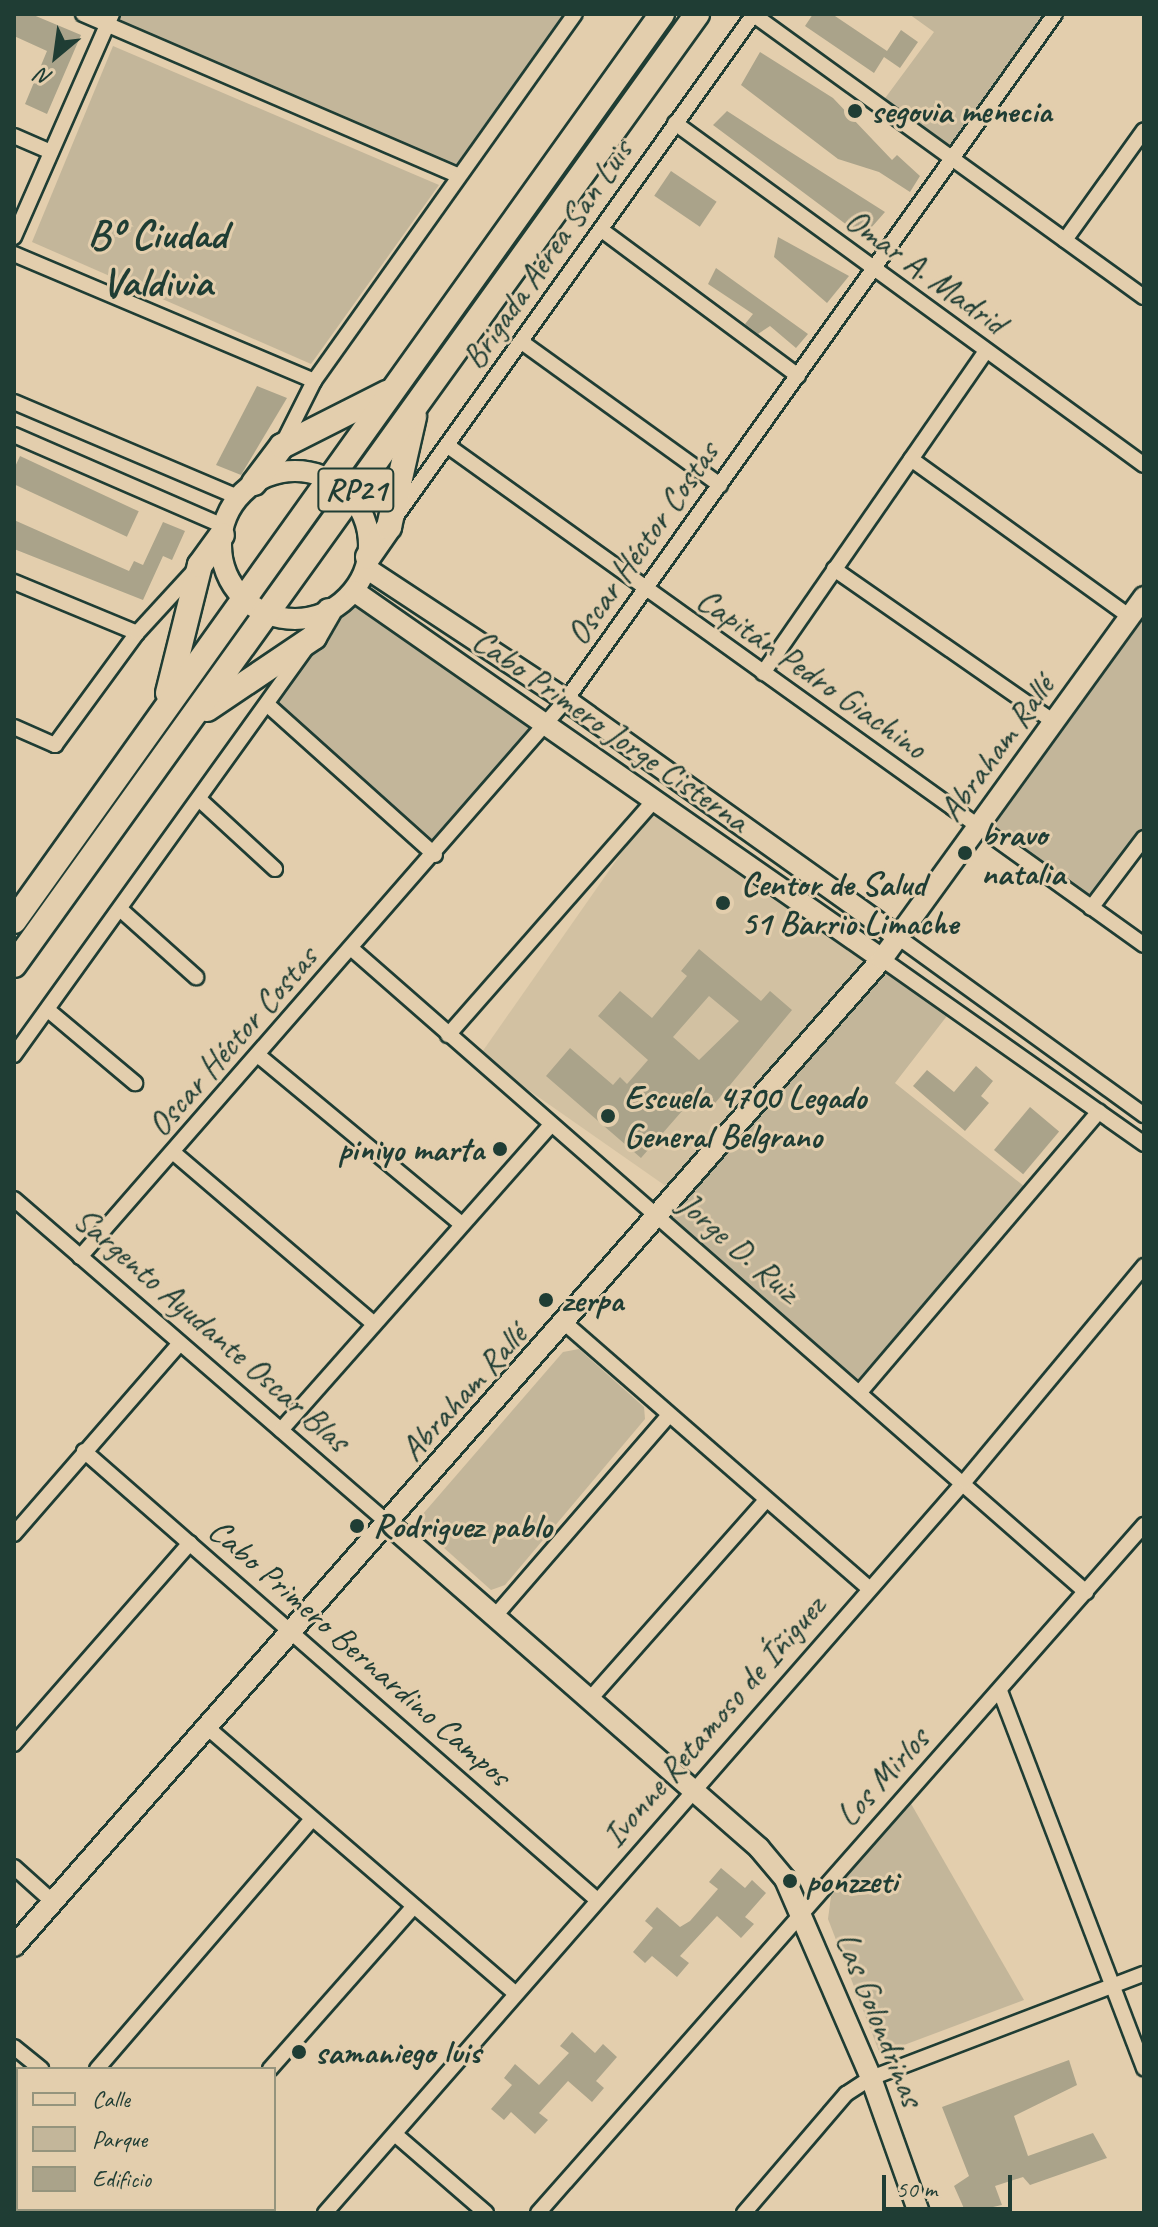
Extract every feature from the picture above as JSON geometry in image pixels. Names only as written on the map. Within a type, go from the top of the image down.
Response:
[{"type":"main road","name":"RP21","points":[[14,921],[662,14]]},
{"type":"main road","name":"RP21","points":[[14,965],[697,14]]},
{"type":"main road","points":[[246,490],[282,446],[392,390]]},
{"type":"main road","points":[[367,563],[389,527],[417,405]]},
{"type":"main road","points":[[155,724],[176,672],[200,565],[222,531]]},
{"type":"main road","points":[[177,739],[213,703],[314,637],[329,611]]},
{"type":"street","points":[[83,14],[109,19],[459,176]]},
{"type":"street","points":[[282,446],[314,381],[575,14]]},
{"type":"street","points":[[754,14],[1144,297]]},
{"type":"street","name":"Brigada Aérea San Luis","points":[[389,527],[603,231],[675,123],[754,14]]},
{"type":"street","name":"Oscar Héctor Costas","points":[[80,1257],[435,855],[566,700],[646,592],[950,158],[1055,14]]},
{"type":"street","points":[[14,237],[109,19]]},
{"type":"street","name":"Omar A. Madrid","points":[[675,123],[871,271],[1144,465]]},
{"type":"street","points":[[1065,240],[1144,130]]},
{"type":"street","points":[[14,136],[51,152]]},
{"type":"street","points":[[603,231],[798,376]]},
{"type":"street","points":[[14,254],[314,381]]},
{"type":"street","points":[[523,343],[720,485]]},
{"type":"street","points":[[763,673],[986,351]]},
{"type":"street","points":[[14,402],[246,490],[302,472],[327,479],[351,497],[369,536],[367,563],[354,591],[329,611],[289,619],[268,614],[243,598],[226,569],[222,531],[246,490]]},
{"type":"street","points":[[14,435],[222,531]]},
{"type":"street","name":"Capitán Pedro Giachino","points":[[448,446],[646,592],[1144,945]]},
{"type":"street","points":[[911,459],[1130,617]]},
{"type":"street","name":"Cabo Primero Jorge Cisterna","points":[[367,563],[566,700],[1144,1115]]},
{"type":"street","points":[[14,727],[55,745],[137,633],[200,565]]},
{"type":"street","points":[[834,569],[1054,722]]},
{"type":"street","points":[[14,582],[137,633]]},
{"type":"street","name":"Cabo Primero Jorge Cisterna","points":[[354,591],[1144,1144]]},
{"type":"street","name":"Abraham Rallé","points":[[14,1946],[566,1324],[882,959],[1144,597]]},
{"type":"street","points":[[14,1055],[269,706],[314,637]]},
{"type":"street","points":[[269,706],[435,855]]},
{"type":"street","points":[[448,1035],[655,799]]},
{"type":"street","points":[[200,800],[275,869]]},
{"type":"street","points":[[1091,908],[1144,838]]},
{"type":"street","points":[[121,910],[196,977]]},
{"type":"street","name":"Jorge D. Ruiz","points":[[352,949],[657,1217],[965,1481],[1086,1592]]},
{"type":"street","points":[[48,1010],[135,1083]]},
{"type":"street","points":[[259,1056],[461,1224]]},
{"type":"street","points":[[861,1391],[1099,1111]]},
{"type":"street","points":[[281,1430],[551,1125]]},
{"type":"street","points":[[174,1153],[374,1324]]},
{"type":"street","name":"Sargento Ayudante Oscar Blas","points":[[14,1199],[694,1792]]},
{"type":"street","name":"Ivonne Retamoso de Íñiguez","points":[[325,2213],[396,2135],[596,1899],[694,1792],[965,1481],[1144,1266]]},
{"type":"street","points":[[566,1324],[869,1588]]},
{"type":"street","points":[[14,1534],[179,1344]]},
{"type":"street","points":[[495,1616],[669,1415]]},
{"type":"street","name":"Cabo Primero Bernardino Campos","points":[[84,1451],[295,1631],[596,1899]]},
{"type":"street","points":[[590,1699],[766,1500]]},
{"type":"street","name":"Los Mirlos","points":[[538,2213],[1144,1525]]},
{"type":"street","points":[[14,1744],[190,1543]]},
{"type":"street","points":[[1000,1691],[1144,2069]]},
{"type":"street","points":[[209,1729],[515,1993]]},
{"type":"street","name":"Las Golondrinas","points":[[694,1792],[759,1848],[803,1912],[871,2078],[919,2213]]},
{"type":"street","points":[[99,2067],[311,1820]]},
{"type":"street","points":[[14,1867],[53,1902]]},
{"type":"street","points":[[272,2067],[414,1906]]},
{"type":"street","points":[[751,2209],[846,2094],[871,2078],[1144,1974]]},
{"type":"street","points":[[14,2047],[39,2067]]},
{"type":"street","points":[[396,2135],[486,2213]]},
{"type":"shaded area","points":[[655,805],[876,960],[701,1211],[479,1056]]},
{"type":"green space","points":[[113,14],[573,14],[458,173],[109,23]]},
{"type":"green space","points":[[909,14],[1051,14],[949,154],[880,105],[934,32]]},
{"type":"green space","points":[[113,46],[439,185],[311,364],[32,242]]},
{"type":"green space","points":[[354,593],[546,726],[434,851],[270,705],[330,613]]},
{"type":"green space","points":[[1144,598],[1144,834],[1091,907],[979,828]]},
{"type":"green space","points":[[882,962],[950,1012],[895,1083],[1030,1191],[861,1390],[658,1217]]},
{"type":"green space","points":[[579,1349],[644,1407],[645,1419],[505,1585],[491,1590],[424,1530],[422,1515],[563,1352]]},
{"type":"green space","points":[[910,1802],[1024,2000],[880,2054],[828,1919],[831,1896]]},
{"type":"building","points":[[14,14],[31,14],[81,35],[47,114],[25,104],[47,51],[14,36]]},
{"type":"building","points":[[813,14],[832,14],[887,51],[901,30],[918,42],[900,68],[884,57],[874,73],[805,26]]},
{"type":"building","points":[[760,52],[833,98],[892,160],[897,155],[920,176],[910,192],[879,172],[838,159],[741,85]]},
{"type":"building","points":[[727,111],[885,212],[863,237],[713,125]]},
{"type":"building","points":[[671,171],[717,202],[700,227],[654,196]]},
{"type":"building","points":[[778,237],[849,276],[827,303],[774,257]]},
{"type":"building","points":[[716,268],[808,334],[796,348],[770,326],[758,334],[745,324],[753,314],[708,284]]},
{"type":"building","points":[[257,386],[287,398],[241,475],[216,465]]},
{"type":"building","points":[[20,456],[139,511],[127,537],[14,484],[14,469]]},
{"type":"building","points":[[14,520],[129,571],[134,561],[143,565],[163,522],[185,531],[172,560],[163,556],[143,600],[14,549]]},
{"type":"building","points":[[699,949],[761,1001],[770,991],[792,1010],[711,1108],[696,1095],[641,1158],[546,1076],[570,1048],[613,1085],[620,1077],[627,1084],[648,1060],[598,1016],[620,991],[652,1018],[687,976],[681,971]],"holes":[[[709,996],[739,1021],[699,1060],[673,1037]]]},
{"type":"building","points":[[976,1066],[993,1081],[981,1096],[989,1103],[965,1131],[913,1086],[927,1070],[954,1092]]},
{"type":"building","points":[[1030,1107],[1059,1131],[1023,1174],[994,1150]]},
{"type":"building","points":[[721,1868],[745,1888],[752,1880],[766,1893],[745,1917],[754,1924],[741,1938],[717,1916],[680,1956],[689,1963],[677,1977],[652,1956],[645,1963],[633,1952],[653,1928],[645,1921],[657,1907],[680,1927],[690,1921],[718,1889],[709,1882]]},
{"type":"building","points":[[572,2032],[595,2053],[603,2044],[617,2057],[596,2081],[604,2088],[592,2102],[568,2081],[539,2113],[548,2120],[535,2134],[511,2112],[504,2120],[491,2109],[512,2085],[504,2078],[515,2064],[539,2085],[569,2053],[560,2046]]},
{"type":"building","points":[[1069,2060],[1077,2085],[1014,2116],[1028,2156],[1093,2133],[1107,2158],[1030,2185],[1023,2177],[995,2186],[1002,2205],[966,2213],[954,2186],[969,2176],[942,2107]]},
{"type":"place","name":"segovia menecia","points":[[855,111]]},
{"type":"place","name":"bravo natalia","points":[[965,853]]},
{"type":"place","name":"Centor de Salud 51 Barrio Limache","points":[[723,903]]},
{"type":"place","name":"Escuela 4700 Legado General Belgrano","points":[[608,1116]]},
{"type":"place","name":"piniyo marta","points":[[500,1149]]},
{"type":"place","name":"zerpa","points":[[546,1300]]},
{"type":"place","name":"Rodriguez pablo","points":[[357,1526]]},
{"type":"place","name":"ponzzeti","points":[[790,1881]]},
{"type":"place","name":"samaniego luis","points":[[299,2052]]},
{"type":"district","name":"Bº Ciudad Valdivia","points":[[157,259]]}]
